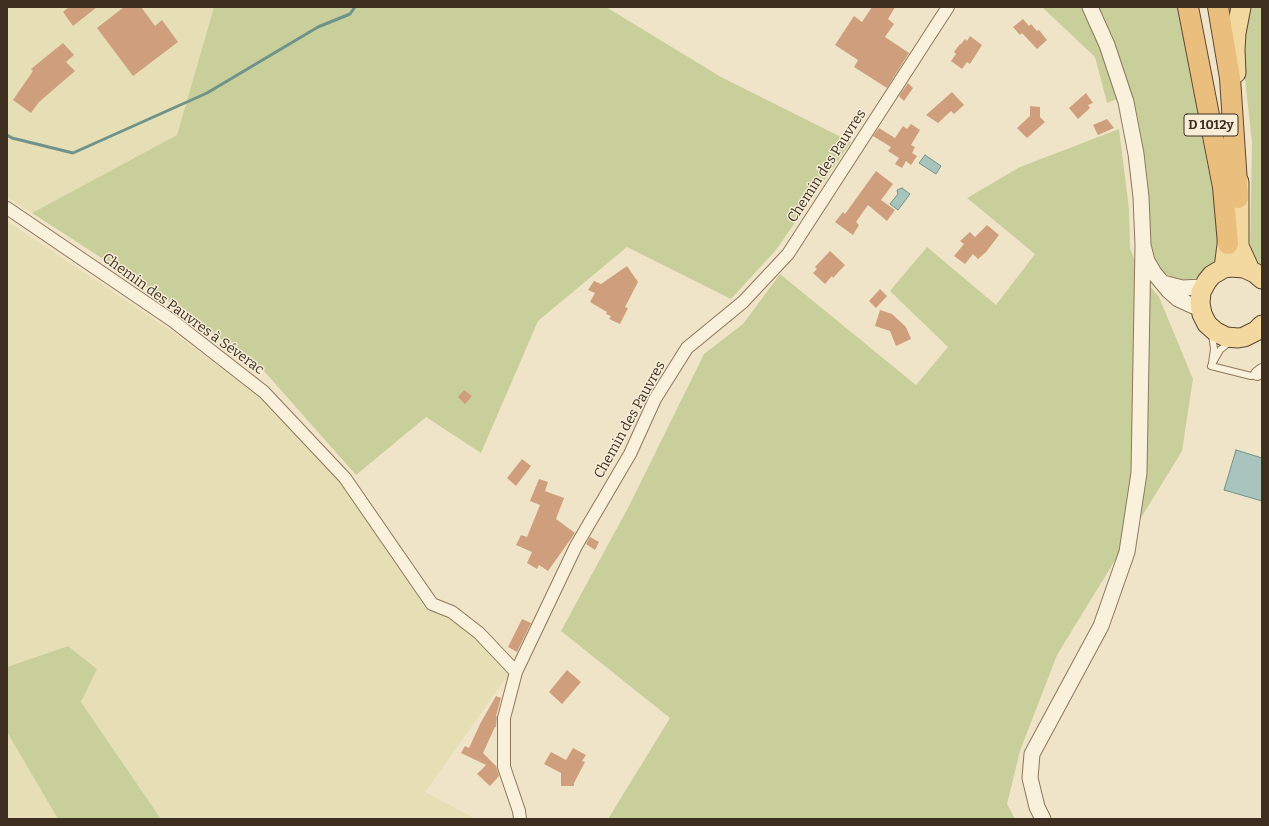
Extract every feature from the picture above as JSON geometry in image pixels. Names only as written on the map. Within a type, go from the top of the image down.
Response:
[{"type":"highway","name":"D 1012y","points":[[1188,7],[1223,187],[1228,244]]},
{"type":"highway","points":[[1218,7],[1230,78],[1238,198]]},
{"type":"main road","points":[[1209,7],[1223,82],[1229,131],[1231,195],[1228,244],[1224,268]]},
{"type":"main road","points":[[1241,7],[1236,33],[1235,50],[1240,127],[1238,198],[1239,246],[1256,275]]},
{"type":"main road","points":[[1256,275],[1237,267],[1224,268],[1212,275],[1203,287],[1200,298],[1200,309],[1204,320],[1211,328],[1226,337],[1238,338],[1250,334],[1262,325]]},
{"type":"street","name":"Chemin des Pauvres","points":[[520,819],[519,811],[504,767],[504,718],[516,672],[576,546],[630,454],[655,398],[687,348],[743,302],[788,254],[948,7]]},
{"type":"street","points":[[1043,818],[1037,807],[1030,778],[1032,754],[1101,626],[1127,552],[1140,473],[1143,245],[1141,190],[1126,102],[1107,45],[1090,7]]},
{"type":"street","name":"Chemin des Pauvres à Séverac","points":[[7,208],[173,321],[264,392],[345,478],[432,604],[452,612],[479,633],[516,672]]},
{"type":"street","points":[[1143,245],[1147,261],[1154,273],[1169,291],[1178,299],[1200,309]]},
{"type":"street","points":[[1162,283],[1182,288],[1203,287]]},
{"type":"lane","points":[[1211,328],[1214,349],[1211,366]]},
{"type":"lane","points":[[1211,366],[1220,350],[1228,343],[1238,338]]},
{"type":"lane","points":[[1211,366],[1251,376],[1260,372]]},
{"type":"shaded area","points":[[7,7],[214,7],[177,135],[32,213],[7,197]]},
{"type":"shaded area","points":[[7,221],[170,330],[256,395],[338,480],[426,608],[450,617],[484,641],[509,674],[425,792],[474,818],[473,819],[161,819],[81,702],[97,669],[68,646],[7,667]]},
{"type":"shaded area","points":[[7,732],[58,819],[7,819]]},
{"type":"green space","points":[[214,7],[606,7],[721,77],[851,142],[776,250],[731,299],[627,247],[538,321],[481,453],[426,417],[356,475],[264,371],[179,308],[32,213],[177,135]]},
{"type":"green space","points":[[1042,7],[1082,7],[1109,71],[1117,99],[1107,103],[1095,57]]},
{"type":"green space","points":[[1099,7],[1178,7],[1215,204],[1219,251],[1216,263],[1200,277],[1187,280],[1174,278],[1164,273],[1156,263],[1151,251],[1149,239],[1148,180],[1136,109],[1112,35]]},
{"type":"green space","points":[[1247,7],[1262,7],[1262,268],[1252,258],[1250,252],[1252,142],[1243,61]]},
{"type":"green space","points":[[1119,129],[1129,209],[1130,248],[1140,274],[1159,297],[1193,379],[1182,451],[1057,655],[1020,751],[1007,804],[1015,819],[608,819],[670,718],[561,631],[629,506],[704,354],[743,324],[780,274],[916,385],[948,347],[890,291],[927,247],[996,305],[1035,254],[967,198],[1020,167]]},
{"type":"green space","points":[[68,646],[97,669],[81,702],[161,819],[58,819],[7,732],[7,667]]},
{"type":"water","points":[[925,155],[941,166],[936,174],[919,163]]},
{"type":"water","points":[[902,188],[910,194],[898,210],[890,204],[898,194],[897,190]]},
{"type":"water","points":[[1236,450],[1262,458],[1262,501],[1224,490]]},
{"type":"building","points":[[69,7],[97,7],[73,26],[63,12]]},
{"type":"building","points":[[124,7],[141,7],[155,26],[162,20],[178,42],[133,76],[97,28]]},
{"type":"building","points":[[872,7],[895,7],[888,19],[894,24],[885,37],[909,53],[887,88],[854,67],[858,60],[835,45],[854,16],[862,22]]},
{"type":"building","points":[[1023,19],[1029,26],[1031,24],[1037,31],[1039,30],[1047,40],[1037,49],[1022,33],[1020,35],[1013,27]]},
{"type":"building","points":[[970,36],[982,45],[970,64],[967,62],[962,69],[951,61],[956,54],[954,52],[960,44],[965,39],[967,41]]},
{"type":"building","points":[[63,43],[74,55],[66,62],[75,71],[39,102],[31,113],[13,100],[33,71],[31,69]]},
{"type":"building","points":[[908,83],[913,88],[904,101],[899,96]]},
{"type":"building","points":[[952,92],[964,105],[954,114],[951,111],[938,123],[926,115]]},
{"type":"building","points":[[1086,93],[1093,103],[1088,105],[1090,108],[1078,119],[1069,108]]},
{"type":"building","points":[[1030,106],[1040,107],[1040,117],[1045,122],[1027,138],[1017,128],[1030,116]]},
{"type":"building","points":[[1107,119],[1114,128],[1098,135],[1093,125]]},
{"type":"building","points":[[911,124],[920,130],[911,145],[915,147],[912,153],[917,156],[911,165],[906,161],[902,168],[895,164],[899,158],[888,151],[891,147],[873,136],[879,128],[895,138],[903,126],[907,129]]},
{"type":"building","points":[[876,171],[893,184],[881,200],[895,210],[887,221],[868,205],[856,222],[859,225],[853,235],[835,222],[843,212],[845,214]]},
{"type":"building","points":[[987,225],[999,235],[986,252],[978,259],[973,254],[965,264],[954,256],[964,244],[960,241],[970,232],[975,237]]},
{"type":"building","points":[[830,251],[845,265],[825,284],[813,273],[817,269],[815,267]]},
{"type":"building","points":[[627,266],[638,282],[625,307],[628,308],[620,324],[609,319],[611,316],[606,314],[607,312],[590,302],[595,293],[588,290],[594,281],[601,284]]},
{"type":"building","points":[[880,289],[887,296],[876,308],[869,301]]},
{"type":"building","points":[[880,310],[892,314],[906,327],[911,339],[896,346],[890,331],[875,326]]},
{"type":"building","points":[[464,390],[472,396],[465,404],[458,397]]},
{"type":"building","points":[[522,459],[531,466],[516,486],[507,478]]},
{"type":"building","points":[[539,479],[548,482],[545,491],[564,498],[556,519],[575,533],[548,571],[539,565],[537,569],[527,563],[532,552],[516,545],[521,535],[527,537],[540,505],[530,501]]},
{"type":"building","points":[[590,537],[599,542],[595,550],[586,544]]},
{"type":"building","points":[[522,619],[531,623],[517,652],[508,647]]},
{"type":"building","points":[[567,670],[581,682],[562,704],[549,692]]},
{"type":"building","points":[[496,696],[501,698],[496,716],[496,727],[483,753],[496,766],[499,776],[490,786],[477,774],[486,765],[461,753],[465,746],[469,748],[480,724]]},
{"type":"building","points":[[573,748],[586,755],[582,761],[585,762],[574,783],[574,786],[561,786],[561,773],[544,764],[551,752],[566,760]]},
{"type":"waterway","points":[[7,135],[12,138],[73,153],[207,93],[318,27],[350,14],[355,7]]}]
